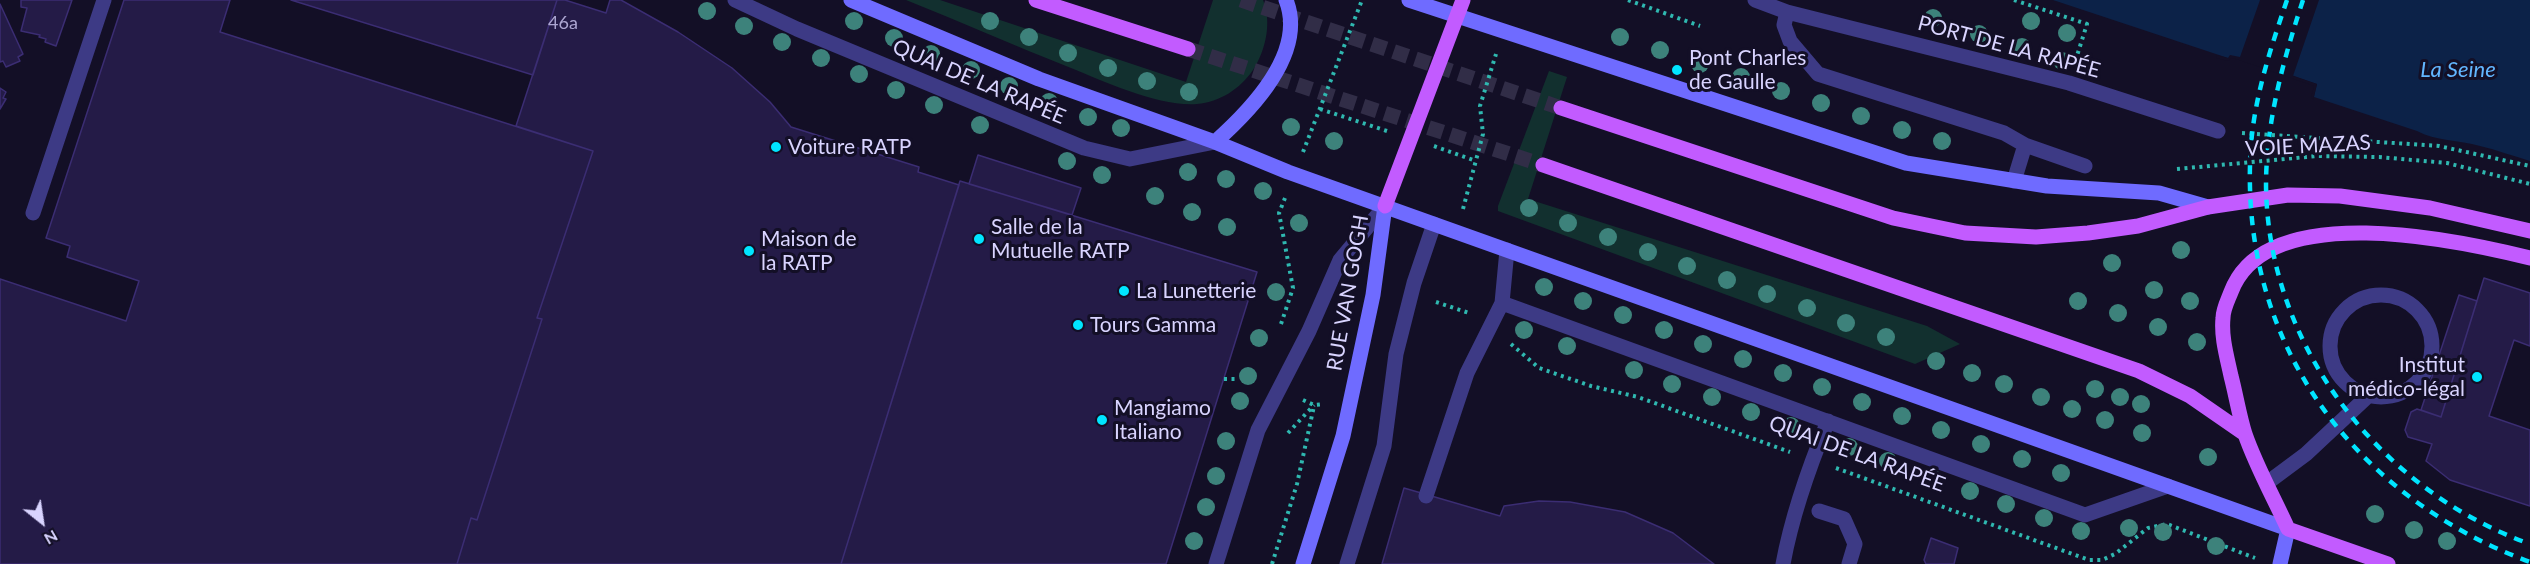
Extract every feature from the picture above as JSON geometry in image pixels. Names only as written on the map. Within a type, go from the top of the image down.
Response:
[{"type":"main road","name":"QUAI DE LA RAPÉE","points":[[850,0],[1039,79],[1215,142],[1288,172],[2388,564]]},
{"type":"main road","points":[[1035,0],[1188,50]]},
{"type":"main road","points":[[1215,142],[1246,115],[1272,80],[1288,47],[1290,10],[1286,0]]},
{"type":"main road","points":[[1408,0],[1460,7],[1556,50],[1906,163],[2047,186],[2159,193],[2208,207]]},
{"type":"main road","points":[[1385,206],[1460,7]]},
{"type":"main road","points":[[1561,108],[1893,218],[1965,233],[2036,237],[2088,233],[2138,226],[2208,207],[2288,195],[2340,195],[2430,208],[2530,231]]},
{"type":"main road","points":[[1543,165],[2139,371],[2190,396],[2245,434]]},
{"type":"main road","name":"RUE VAN GOGH","points":[[1303,564],[1343,436],[1373,295],[1385,206]]},
{"type":"main road","points":[[2280,564],[2288,529],[2245,434],[2226,352],[2223,315],[2235,281],[2247,265],[2269,251],[2292,241],[2328,233],[2370,232],[2427,239],[2530,258]]},
{"type":"street","points":[[33,213],[104,0]]},
{"type":"street","name":"QUAI DE LA RAPÉE","points":[[735,0],[808,33],[1084,148],[1130,159],[1215,142]]},
{"type":"street","name":"PORT DE LA RAPÉE","points":[[1755,0],[1787,12],[2068,83],[2218,130]]},
{"type":"street","points":[[1787,12],[1784,25],[1790,41],[1818,74],[2004,133],[2025,145],[2085,166]]},
{"type":"street","points":[[2014,181],[2025,145]]},
{"type":"street","name":"RUE VAN GOGH","points":[[1216,564],[1258,430],[1309,331],[1340,260],[1385,206]]},
{"type":"street","points":[[1347,564],[1383,446],[1396,354],[1414,283],[1434,224]]},
{"type":"street","points":[[1426,496],[1467,373],[1502,303],[1507,250]]},
{"type":"street","points":[[2267,483],[2306,454],[2368,396],[2385,398],[2401,394],[2415,385],[2426,373],[2432,357],[2432,340],[2428,324],[2418,311],[2405,301],[2390,296],[2372,296],[2356,302],[2343,313],[2334,328],[2330,344],[2332,361],[2340,377],[2352,389],[2368,396]]},
{"type":"street","name":"QUAI DE LA RAPÉE","points":[[1502,303],[2085,515],[2168,486]]},
{"type":"street","points":[[1783,564],[1788,535],[1812,460],[1828,421]]},
{"type":"street","points":[[1819,511],[1844,519],[1855,544],[1849,564]]},
{"type":"path","points":[[1303,152],[1362,0]]},
{"type":"path","points":[[1628,0],[1700,26]]},
{"type":"path","points":[[2014,0],[2087,24],[2068,83]]},
{"type":"path","points":[[1464,206],[1483,134],[1480,106],[1496,57]]},
{"type":"path","points":[[1320,110],[1372,126]]},
{"type":"path","points":[[2218,130],[2309,139],[2439,147],[2530,166]]},
{"type":"path","points":[[1446,150],[1476,161]]},
{"type":"path","name":"VOIE MAZAS","points":[[2168,169],[2317,156],[2379,157],[2446,163],[2530,184]]},
{"type":"path","points":[[1278,332],[1293,288],[1279,213],[1286,195]]},
{"type":"path","name":"QUAI DE LA RAPÉE","points":[[1436,302],[1478,316],[1539,368],[1591,386],[1638,397],[2089,560],[2102,560],[2115,554],[2148,528],[2167,524],[2259,560]]},
{"type":"path","points":[[1224,379],[1239,379]]},
{"type":"path","points":[[1272,564],[1297,484],[1314,405],[1283,438]]},
{"type":"green space","points":[[906,0],[940,0],[1186,82],[1213,0],[1263,0],[1267,27],[1258,62],[1242,83],[1214,101],[1182,104],[1150,98],[1116,86]]},
{"type":"green space","points":[[1549,71],[1567,77],[1528,199],[1927,326],[1960,344],[1915,364],[1498,211]]},
{"type":"water","name":"La Seine","points":[[2053,0],[2530,0],[2530,161],[2472,144],[2439,139],[2314,97],[2317,84],[2240,57],[2228,58]]},
{"type":"pier","points":[[2260,0],[2319,0],[2293,76],[2317,84],[2313,100],[2311,97],[2314,86],[2232,58],[2228,61],[2216,58],[2217,55],[2228,58],[2230,55],[2240,57]]},
{"type":"building","points":[[21,0],[72,0],[56,46],[45,42],[46,39],[39,37],[40,35],[21,31],[27,8],[21,7]]},
{"type":"building","points":[[124,0],[230,0],[220,32],[593,151],[537,318],[542,319],[477,520],[471,518],[457,564],[0,564],[0,279],[126,321],[139,281],[67,257],[70,246],[46,238]]},
{"type":"building","points":[[291,0],[557,0],[533,75]]},
{"type":"building","name":"Maison de la RATP","points":[[557,0],[565,0],[606,13],[610,0],[621,0],[678,32],[732,68],[770,102],[791,127],[919,167],[918,172],[959,185],[841,564],[457,564],[471,518],[477,520],[542,319],[537,318],[593,151],[516,126]]},
{"type":"building","points":[[0,4],[23,54],[18,57],[20,61],[6,67],[3,61],[0,62]]},
{"type":"building","points":[[0,88],[6,92],[3,98],[6,99],[0,109]]},
{"type":"building","points":[[978,155],[1081,188],[1072,215],[969,184]]},
{"type":"building","name":"Tours Gamma","points":[[960,181],[1257,272],[1166,564],[841,564]]},
{"type":"building","name":"Institut médico-légal","points":[[2484,278],[2530,293],[2530,346],[2514,340],[2489,416],[2530,430],[2530,506],[2450,480],[2426,461],[2432,444],[2408,437],[2405,430],[2411,412],[2417,409],[2441,417]]},
{"type":"building","points":[[2459,295],[2477,301],[2441,417],[2421,410]]},
{"type":"building","points":[[1404,488],[1500,516],[1504,506],[1539,501],[1570,502],[1625,512],[1673,533],[1714,564],[1382,564]]},
{"type":"building","points":[[1931,538],[1958,548],[1954,564],[1926,564],[1924,560]]},
{"type":"tunnel","points":[[1241,0],[1561,108]]},
{"type":"tunnel","points":[[1188,49],[1543,165]]},
{"type":"railway","points":[[2287,0],[2260,90],[2251,145],[2252,216],[2264,283],[2286,345],[2318,401],[2359,452],[2409,496],[2466,533],[2530,562]]},
{"type":"railway","points":[[2303,0],[2277,92],[2267,162],[2266,186],[2272,245],[2287,302],[2311,356],[2343,406],[2382,450],[2426,488],[2476,520],[2530,544]]},
{"type":"place","name":"Pont Charles de Gaulle","points":[[1677,70]]},
{"type":"place","name":"Voiture RATP","points":[[776,147]]},
{"type":"place","name":"Salle de la Mutuelle RATP","points":[[979,239]]},
{"type":"place","name":"Maison de la RATP","points":[[749,251]]},
{"type":"place","name":"La Lunetterie","points":[[1124,291]]},
{"type":"place","name":"Tours Gamma","points":[[1078,325]]},
{"type":"place","name":"Institut médico-légal","points":[[2477,377]]},
{"type":"place","name":"Mangiamo Italiano","points":[[1102,420]]}]
